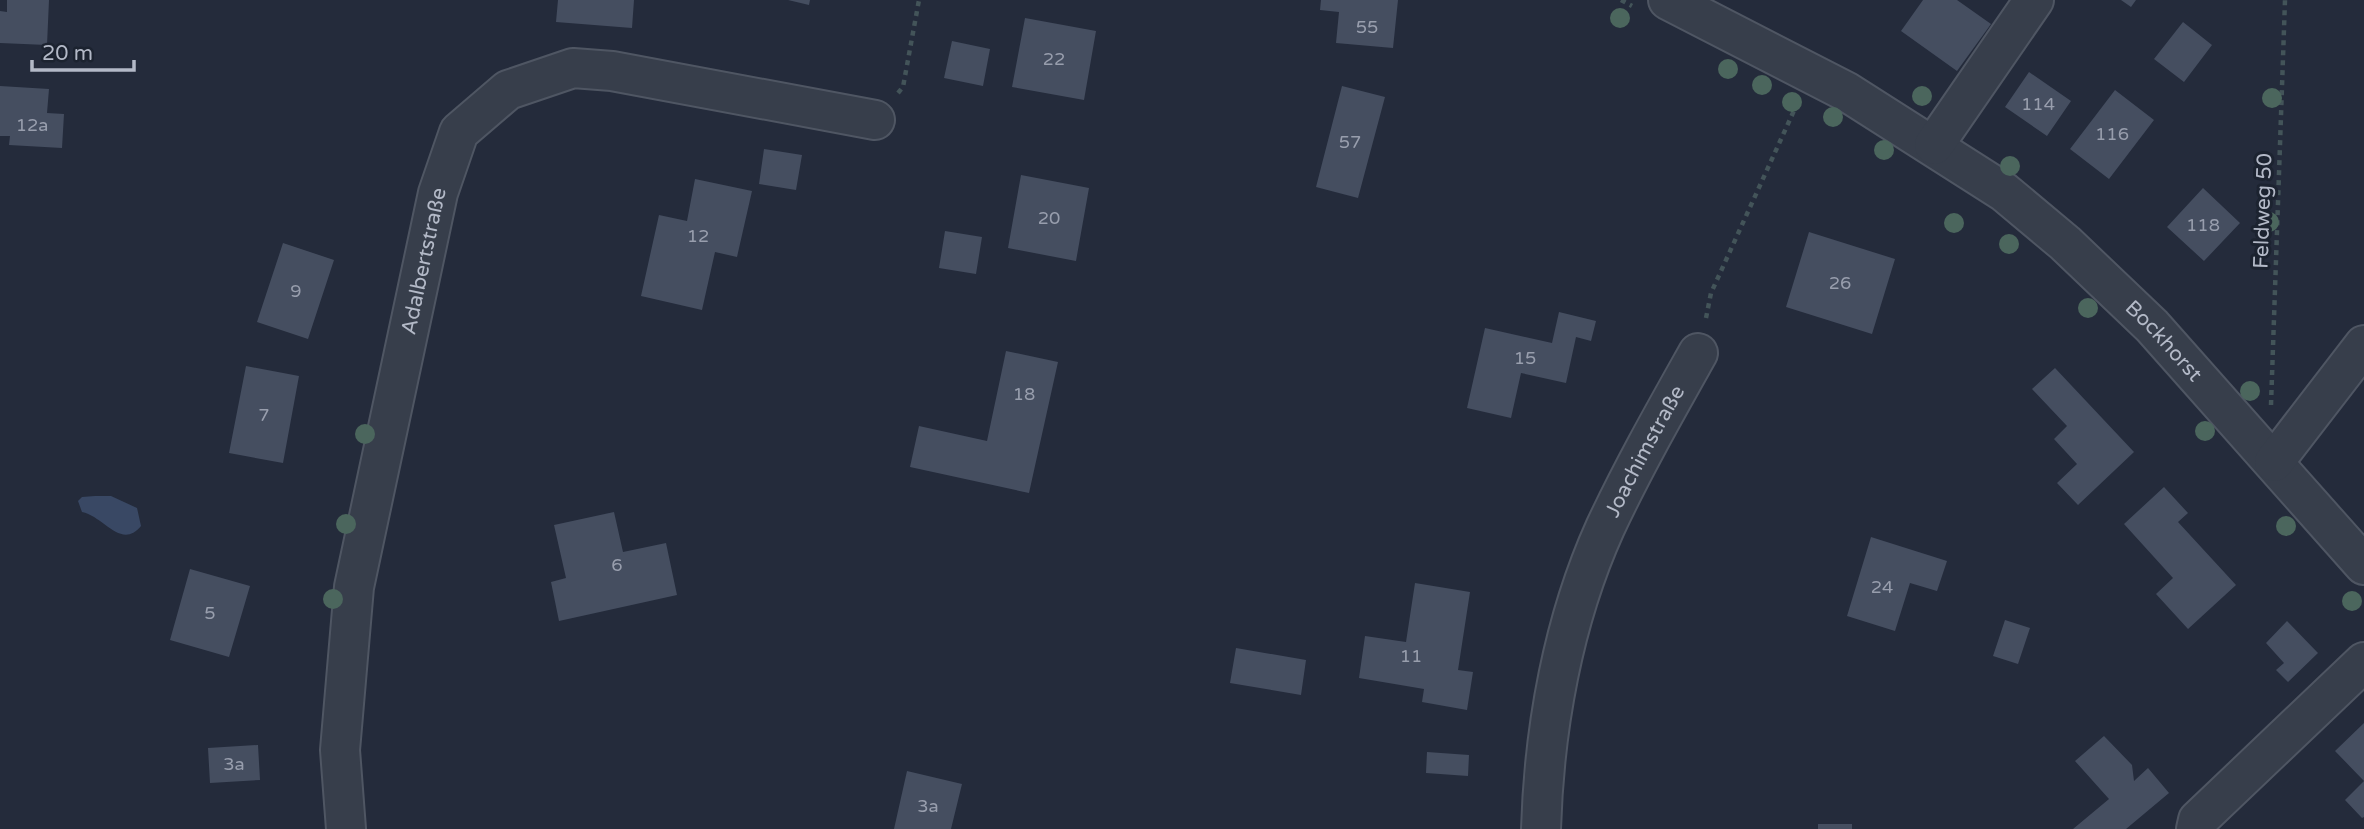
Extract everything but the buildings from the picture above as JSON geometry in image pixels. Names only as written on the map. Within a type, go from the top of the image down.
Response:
[{"type":"street","name":"Bockhorst","points":[[1668,0],[1847,92],[2004,192],[2118,292],[2364,565]]},
{"type":"street","points":[[1934,145],[2034,0]]},
{"type":"street","name":"Adalbertstraße","points":[[346,829],[340,750],[354,587],[438,193],[459,132],[508,90],[573,68],[612,71],[875,120]]},
{"type":"street","points":[[2274,462],[2364,345]]},
{"type":"street","name":"Joachimstraße","points":[[1541,829],[1543,767],[1566,638],[1604,530],[1698,353]]},
{"type":"street","points":[[2196,829],[2198,820],[2364,662]]},
{"type":"path","points":[[875,120],[903,87],[919,0]]},
{"type":"path","name":"Feldweg 50","points":[[2270,409],[2286,0]]},
{"type":"path","points":[[1698,353],[1711,293],[1802,92]]},
{"type":"water","points":[[111,496],[137,508],[141,526],[127,535],[82,512],[78,501],[82,497]]}]
